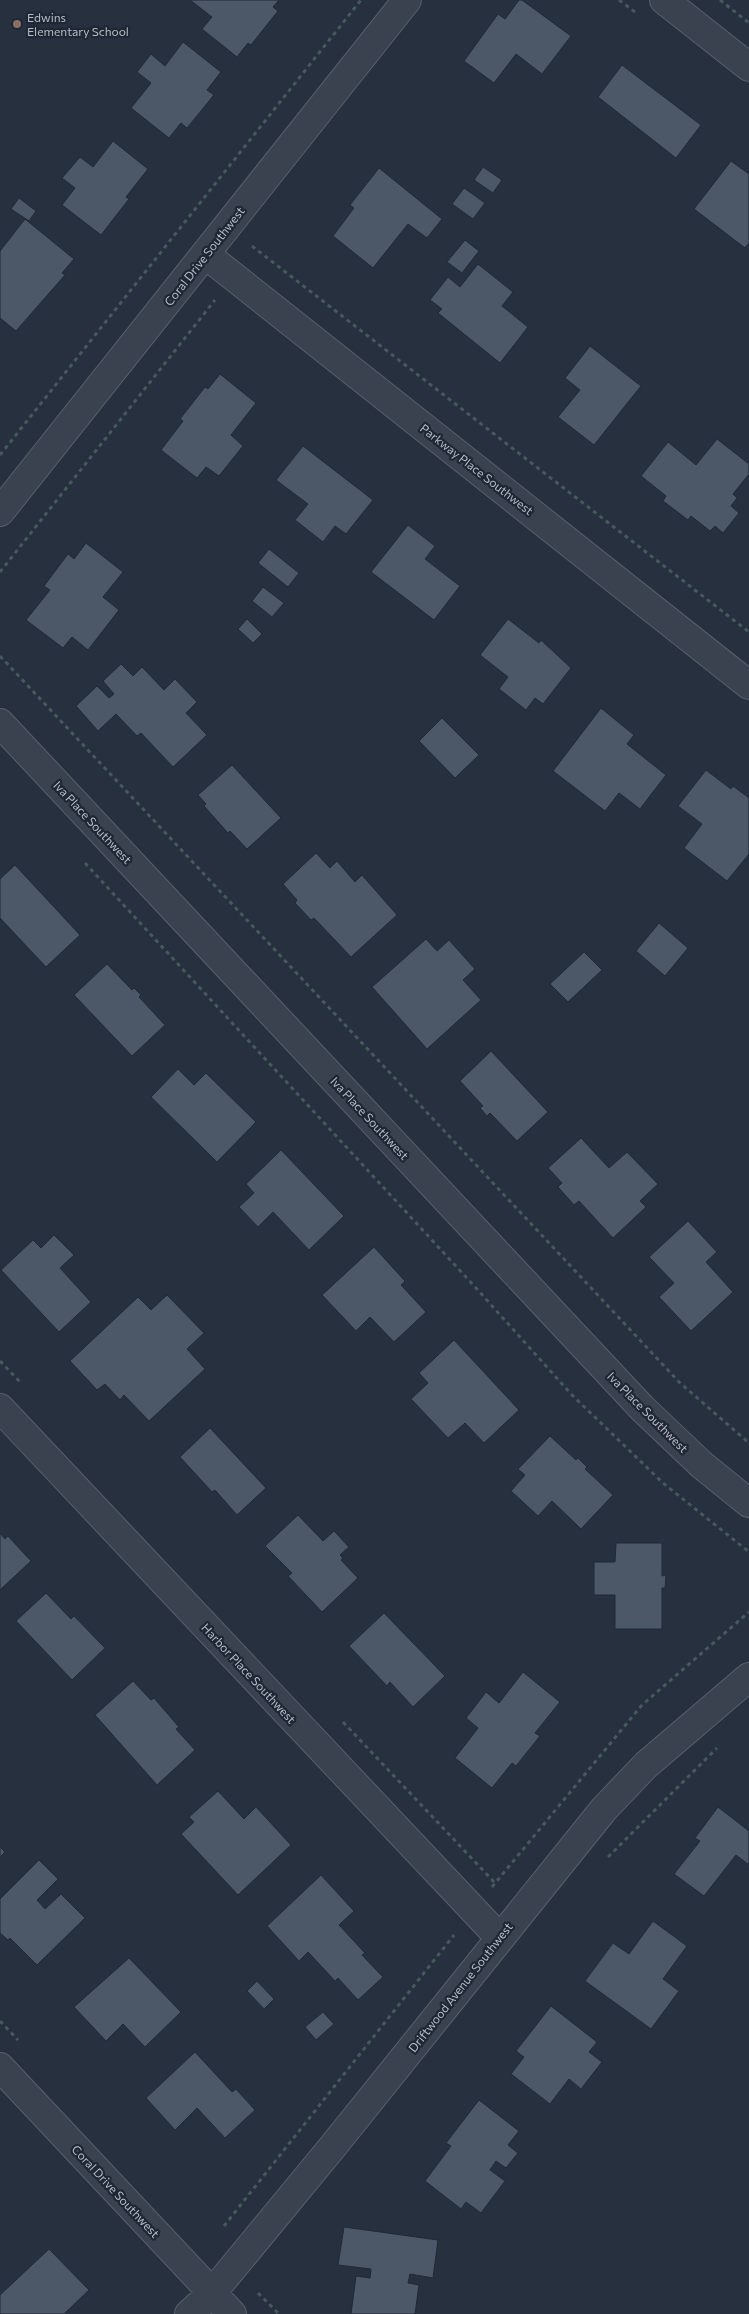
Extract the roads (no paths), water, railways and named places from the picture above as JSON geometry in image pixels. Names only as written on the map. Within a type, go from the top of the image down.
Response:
[{"type":"street","name":"Coral Drive Southwest","points":[[0,512],[407,0]]},
{"type":"street","points":[[664,0],[749,67]]},
{"type":"street","name":"Parkway Place Southwest","points":[[206,254],[749,685]]},
{"type":"street","name":"Iva Place Southwest","points":[[0,723],[642,1408],[702,1465],[749,1502]]},
{"type":"street","name":"Harbor Place Southwest","points":[[0,1408],[498,1937]]},
{"type":"street","name":"Driftwood Avenue Southwest","points":[[189,2314],[212,2293],[334,2145],[498,1937],[604,1809],[646,1765],[749,1677]]},
{"type":"street","name":"Coral Drive Southwest","points":[[0,2067],[232,2314]]},
{"type":"place","name":"Edwins Elementary School","points":[[17,24]]}]
